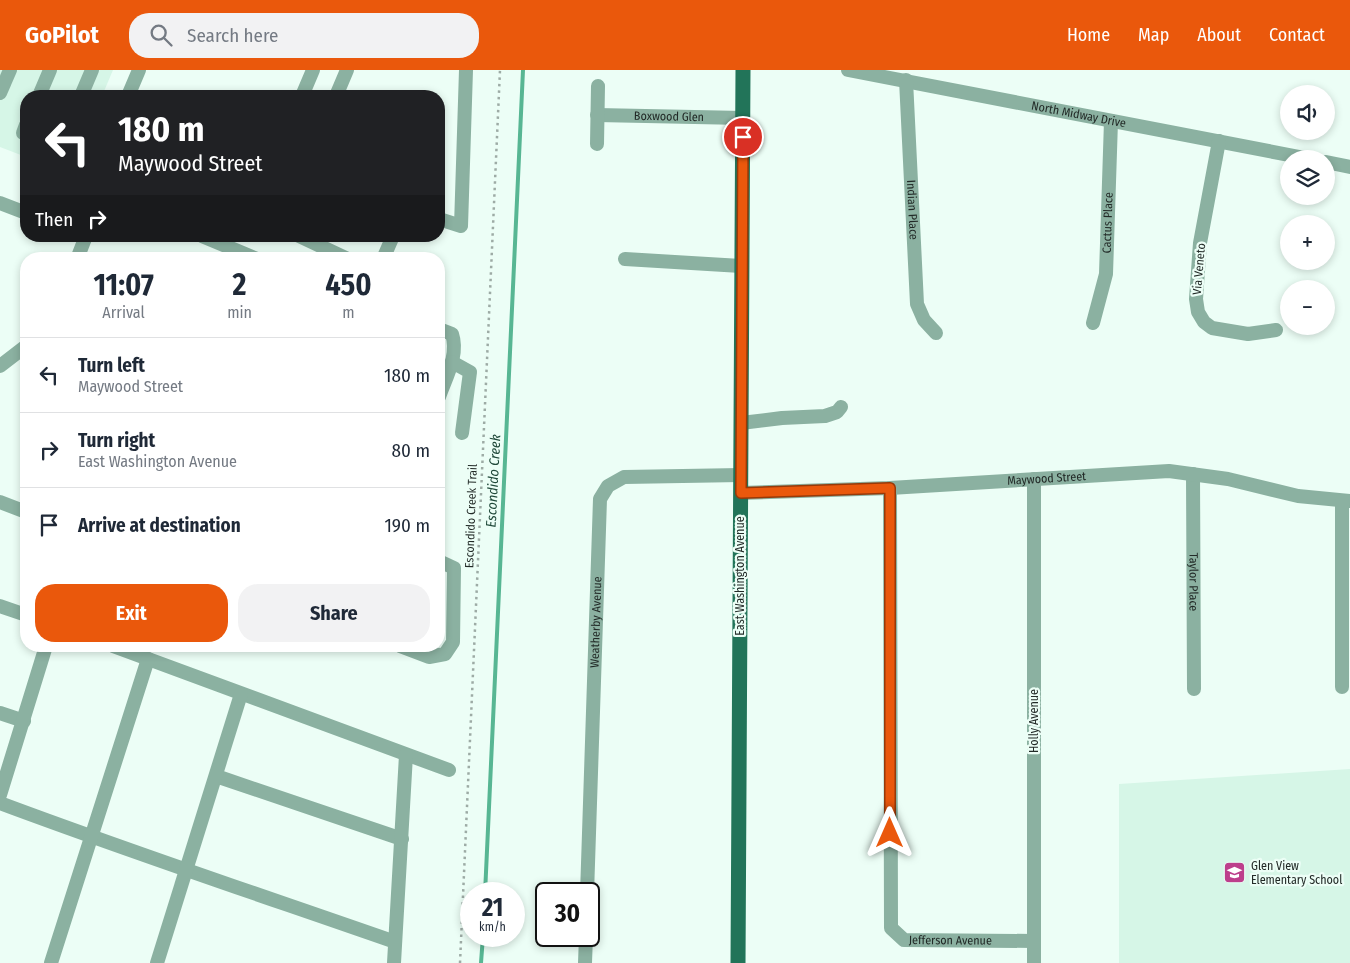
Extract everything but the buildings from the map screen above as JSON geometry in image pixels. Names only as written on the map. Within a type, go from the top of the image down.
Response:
[{"type":"main road","name":"East Washington Avenue","points":[[738,963],[743,70]]},
{"type":"street","points":[[0,92],[10,70]]},
{"type":"street","points":[[42,90],[50,70]]},
{"type":"street","points":[[84,90],[92,70]]},
{"type":"street","points":[[131,90],[139,70]]},
{"type":"street","points":[[305,90],[314,70]]},
{"type":"street","points":[[339,90],[347,70]]},
{"type":"street","points":[[445,221],[461,226],[466,70]]},
{"type":"street","name":"North Midway Drive","points":[[848,70],[1280,153]]},
{"type":"street","name":"Indian Place","points":[[906,80],[917,304],[924,320],[936,333]]},
{"type":"street","points":[[597,144],[598,86]]},
{"type":"street","name":"Boxwood Glen","points":[[597,115],[743,118]]},
{"type":"street","name":"Cactus Place","points":[[1092,323],[1106,274],[1111,121]]},
{"type":"street","name":"Via Veneto","points":[[1219,141],[1200,243],[1196,299],[1198,312],[1204,322],[1212,328],[1248,334],[1276,330]]},
{"type":"street","points":[[1335,164],[1350,167]]},
{"type":"street","points":[[0,203],[20,211]]},
{"type":"street","points":[[217,242],[241,252]]},
{"type":"street","points":[[312,242],[333,252]]},
{"type":"street","points":[[625,259],[741,266]]},
{"type":"street","points":[[445,331],[452,334],[455,344],[454,356],[445,381]]},
{"type":"street","points":[[0,366],[20,351]]},
{"type":"street","points":[[452,362],[470,372],[462,433]]},
{"type":"street","points":[[741,422],[825,416],[837,412],[841,407]]},
{"type":"street","name":"Maywood Street","points":[[741,493],[890,488],[1169,471],[1228,479],[1298,496],[1346,501]]},
{"type":"street","name":"Taylor Place","points":[[1193,474],[1194,689]]},
{"type":"street","name":"Weatherby Avenue","points":[[587,882],[600,499],[608,486],[624,477],[741,475]]},
{"type":"street","name":"Holly Avenue","points":[[1034,479],[1034,963]]},
{"type":"street","name":"Jefferson Avenue","points":[[890,488],[891,928],[904,940],[1034,941]]},
{"type":"street","points":[[1342,687],[1346,501]]},
{"type":"street","points":[[0,502],[20,510]]},
{"type":"street","points":[[417,652],[429,656],[445,654],[453,642],[454,568],[445,564]]},
{"type":"street","points":[[0,606],[20,613]]},
{"type":"street","points":[[0,795],[44,652]]},
{"type":"street","points":[[130,652],[449,770]]},
{"type":"street","points":[[51,963],[148,658]]},
{"type":"street","points":[[157,963],[241,694]]},
{"type":"street","points":[[0,713],[24,721]]},
{"type":"street","points":[[394,963],[406,755]]},
{"type":"street","points":[[216,776],[402,839]]},
{"type":"street","points":[[0,803],[90,837],[395,942]]},
{"type":"street","points":[[585,963],[586,947]]},
{"type":"path","name":"Escondido Creek Trail","points":[[460,963],[500,70]]},
{"type":"shaded area","points":[[0,70],[113,70],[105,90],[20,90],[20,155],[0,147]]},
{"type":"shaded area","name":"Glen View Elementary School","points":[[1350,769],[1350,963],[1119,963],[1119,784]]},
{"type":"waterway","name":"Escondido Creek","points":[[486,882],[523,70]]},
{"type":"waterway","name":"Escondido Creek","points":[[481,963],[482,947]]},
{"type":"place","name":"Glen View Elementary School","points":[[1235,873]]},
{"type":"route","points":[[743,137],[741,493],[890,488],[890,833]]}]
